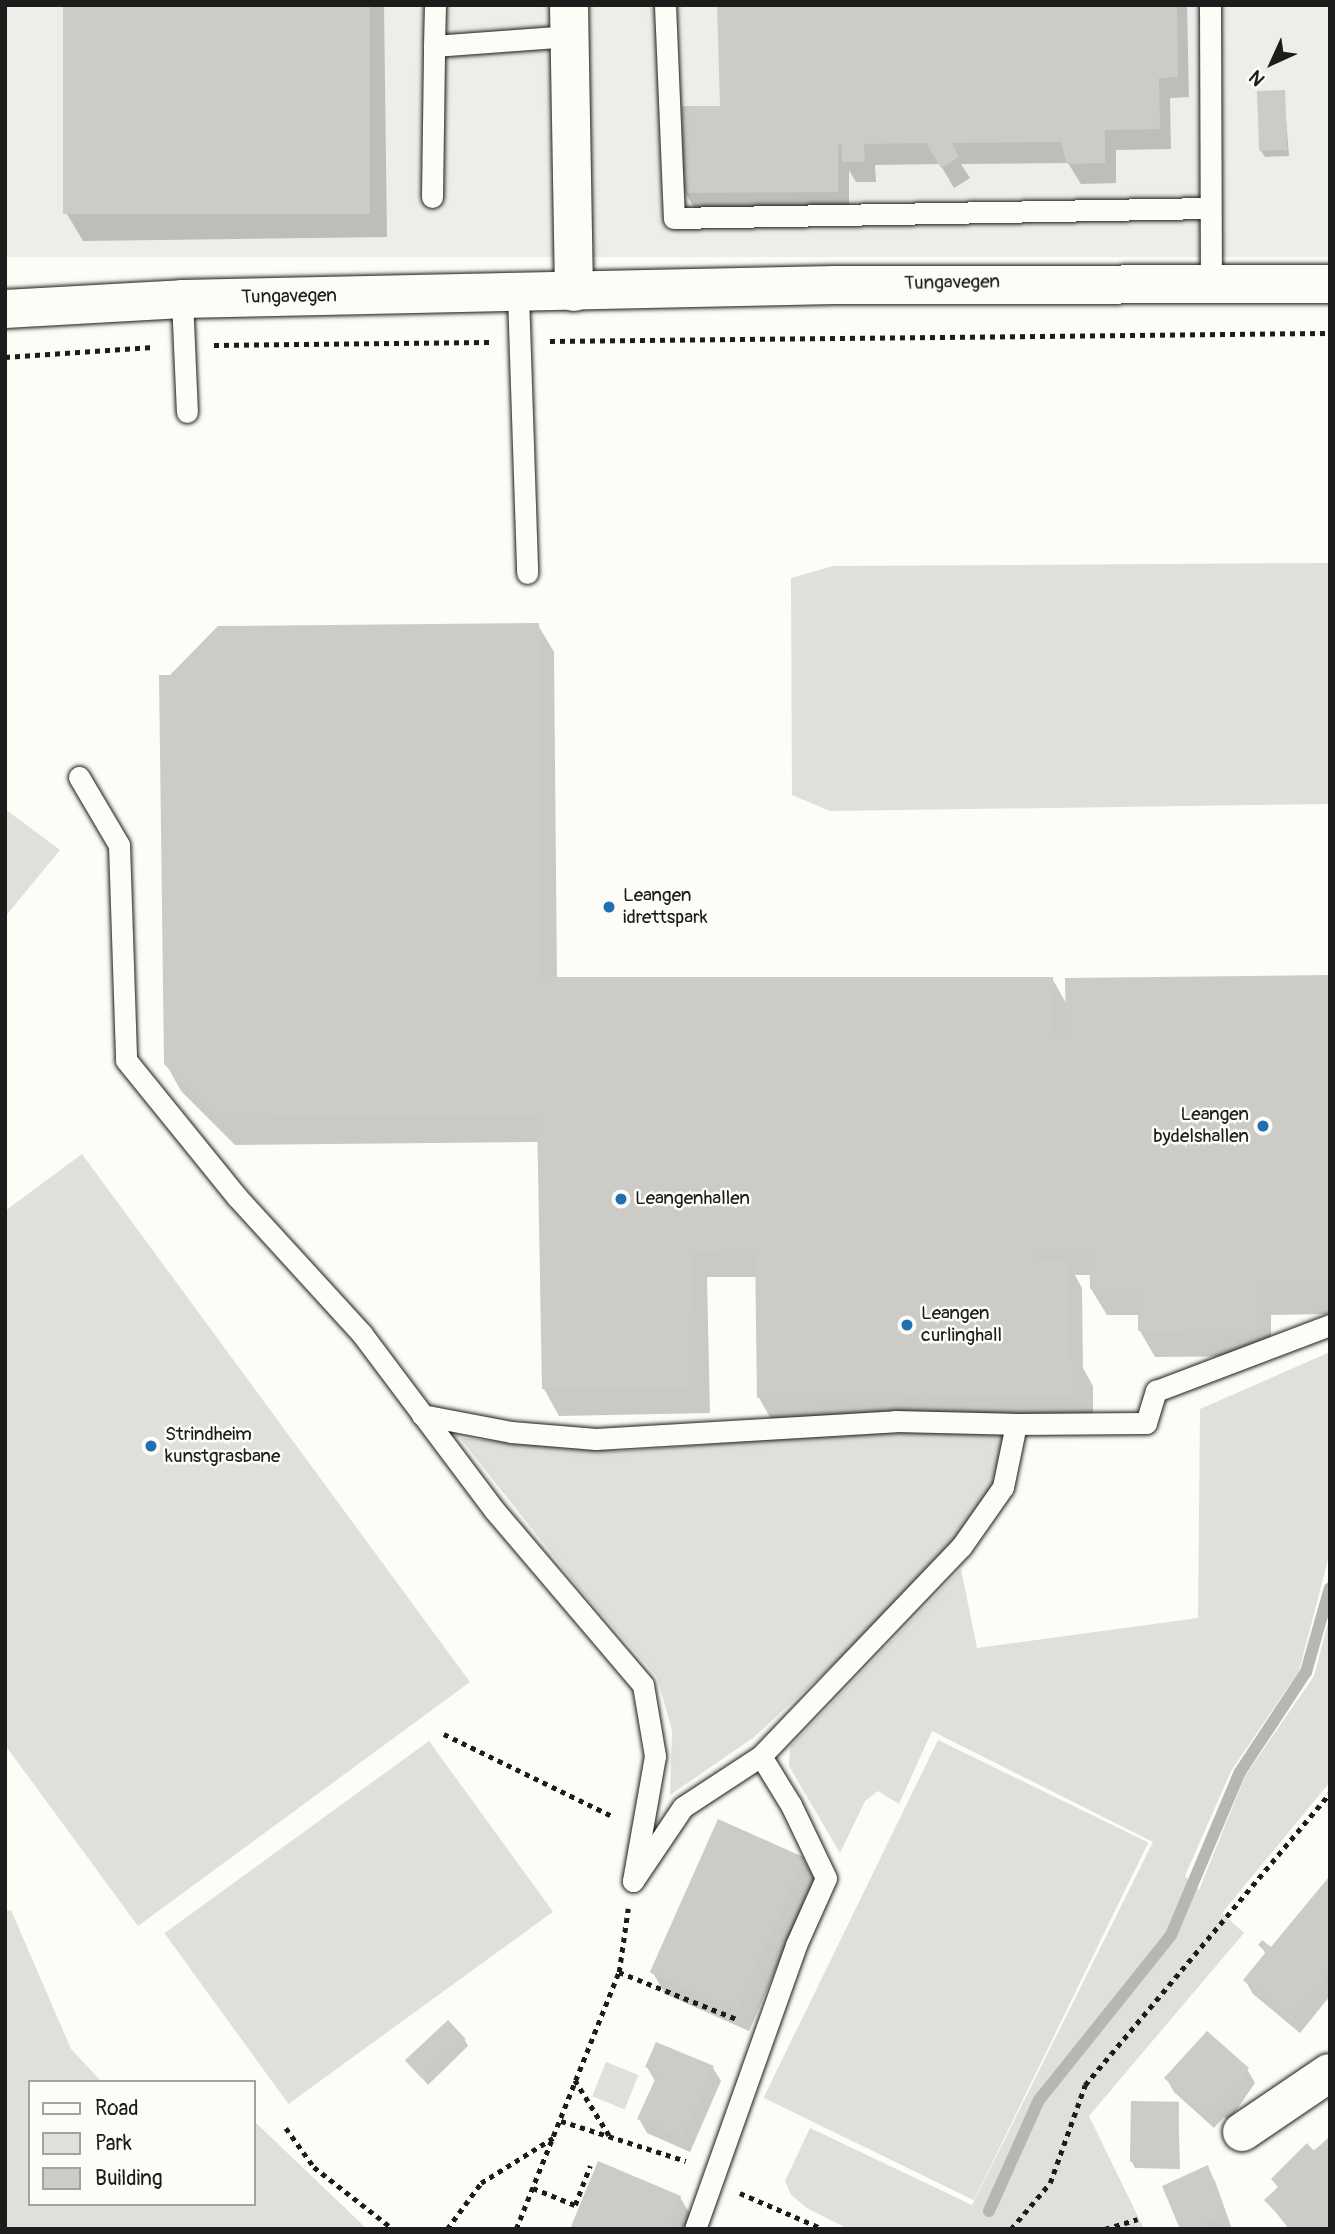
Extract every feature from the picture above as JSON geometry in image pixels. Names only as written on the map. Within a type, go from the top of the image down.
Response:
[{"type":"street","points":[[570,21],[574,292]]},
{"type":"street","name":"Tungavegen","points":[[5,309],[182,299],[518,295],[1048,282],[1330,284]]},
{"type":"street","points":[[1242,2132],[1330,2073]]},
{"type":"lane","points":[[432,197],[435,5]]},
{"type":"lane","points":[[666,5],[674,218],[1210,208]]},
{"type":"lane","points":[[1210,5],[1211,284]]},
{"type":"lane","points":[[434,46],[570,21]]},
{"type":"lane","points":[[518,295],[527,573]]},
{"type":"lane","points":[[182,299],[187,412]]},
{"type":"lane","points":[[79,777],[119,845],[126,1060],[237,1197],[362,1334],[495,1511],[643,1685],[655,1756],[633,1881]]},
{"type":"lane","points":[[422,1416],[511,1432],[596,1439],[895,1421],[1146,1423],[1156,1391],[1330,1325]]},
{"type":"lane","points":[[633,1881],[683,1807],[761,1756],[961,1547],[1003,1487],[1016,1424]]},
{"type":"lane","points":[[695,2229],[796,1945],[826,1878],[791,1805],[761,1756]]},
{"type":"path","points":[[5,358],[185,345],[1330,333]]},
{"type":"path","points":[[444,1734],[642,1830]]},
{"type":"path","points":[[1011,2229],[1050,2183],[1085,2085],[1330,1793]]},
{"type":"path","points":[[516,2229],[619,1972],[633,1881]]},
{"type":"path","points":[[619,1972],[735,2018]]},
{"type":"path","points":[[575,2080],[609,2135]]},
{"type":"path","points":[[561,2121],[609,2135],[715,2176],[823,2229]]},
{"type":"path","points":[[286,2128],[314,2167],[393,2229]]},
{"type":"path","points":[[447,2229],[481,2183],[554,2137]]},
{"type":"path","points":[[533,2188],[575,2205],[590,2166]]},
{"type":"path","points":[[1105,2229],[1138,2219]]},
{"type":"shaded area","points":[[5,5],[1330,5],[1330,257],[5,257]]},
{"type":"green space","points":[[1330,563],[1330,804],[830,811],[792,795],[791,578],[833,566]]},
{"type":"green space","points":[[5,809],[60,850],[5,917]]},
{"type":"green space","name":"Strindheim kunstgrasbane","points":[[82,1154],[470,1682],[138,1926],[5,1745],[5,1211]]},
{"type":"green space","points":[[1330,1352],[1330,1552],[1299,1671],[1231,1771],[1185,1876],[1199,1890],[1245,1776],[1314,1676],[1330,1615],[1330,1782],[1222,1913],[1244,1933],[1089,2116],[1144,2229],[848,2229],[807,2208],[791,2195],[785,2181],[810,2128],[972,2205],[1153,1842],[932,1731],[899,1804],[878,1791],[865,1801],[840,1853],[789,1766],[790,1747],[961,1569],[977,1648],[1198,1618],[1200,1409]]},
{"type":"green space","points":[[912,1429],[1014,1436],[1003,1487],[961,1547],[753,1738],[670,1795],[672,1731],[657,1677],[578,1587],[460,1438],[621,1451]]},
{"type":"green space","points":[[938,1740],[1148,1843],[974,2200],[764,2098]]},
{"type":"green space","points":[[429,1741],[553,1912],[288,2104],[164,1933]]},
{"type":"green space","points":[[11,1910],[71,2049],[100,2080],[28,2080],[28,2206],[256,2206],[256,2123],[367,2229],[5,2229],[5,1911]]},
{"type":"green space","points":[[606,2062],[638,2075],[625,2109],[592,2096]]},
{"type":"building","points":[[63,5],[370,5],[370,214],[63,214]]},
{"type":"building","points":[[717,5],[1177,5],[1178,77],[1159,78],[1160,129],[1105,130],[1105,163],[1067,164],[1061,142],[952,143],[959,157],[941,168],[926,143],[864,144],[865,162],[842,162],[842,145],[838,144],[838,192],[683,193],[682,106],[720,106]]},
{"type":"building","points":[[1285,90],[1287,150],[1259,151],[1257,91]]},
{"type":"building","points":[[539,623],[542,977],[1053,977],[1054,1037],[1066,1038],[1065,978],[1330,975],[1330,1287],[1257,1288],[1257,1330],[1138,1331],[1138,1288],[1090,1289],[1089,1249],[1034,1249],[1034,1260],[1068,1260],[1068,1358],[1079,1358],[1079,1397],[757,1398],[755,1250],[693,1251],[695,1387],[542,1389],[537,1115],[218,1118],[164,1064],[159,675],[170,675],[218,626]]},
{"type":"building","points":[[718,1819],[805,1858],[736,2011],[650,1972]]},
{"type":"building","points":[[1328,1878],[1330,1973],[1291,2020],[1243,1980],[1266,1952],[1258,1945],[1262,1940],[1271,1947]]},
{"type":"building","points":[[448,2020],[466,2039],[423,2079],[405,2060]]},
{"type":"building","points":[[1207,2031],[1249,2068],[1220,2108],[1215,2104],[1205,2115],[1164,2078]]},
{"type":"building","points":[[656,2042],[714,2066],[682,2139],[637,2119],[658,2073],[645,2067]]},
{"type":"building","points":[[1131,2101],[1179,2102],[1178,2163],[1130,2162]]},
{"type":"building","points":[[1328,2138],[1330,2224],[1325,2229],[1292,2229],[1264,2200],[1278,2187],[1271,2179],[1307,2143],[1314,2151]]},
{"type":"building","points":[[598,2161],[681,2196],[667,2229],[570,2229]]},
{"type":"building","points":[[1208,2165],[1226,2214],[1206,2224],[1209,2229],[1180,2229],[1162,2186]]},
{"type":"waterway","points":[[989,2211],[1039,2100],[1171,1935],[1240,1772],[1306,1672],[1330,1588]]},
{"type":"place","name":"Leangen idrettspark","points":[[609,907]]},
{"type":"place","name":"Leangen bydelshallen","points":[[1263,1126]]},
{"type":"place","name":"Leangenhallen","points":[[621,1199]]},
{"type":"place","name":"Leangen curlinghall","points":[[907,1325]]},
{"type":"place","name":"Strindheim kunstgrasbane","points":[[151,1446]]}]
